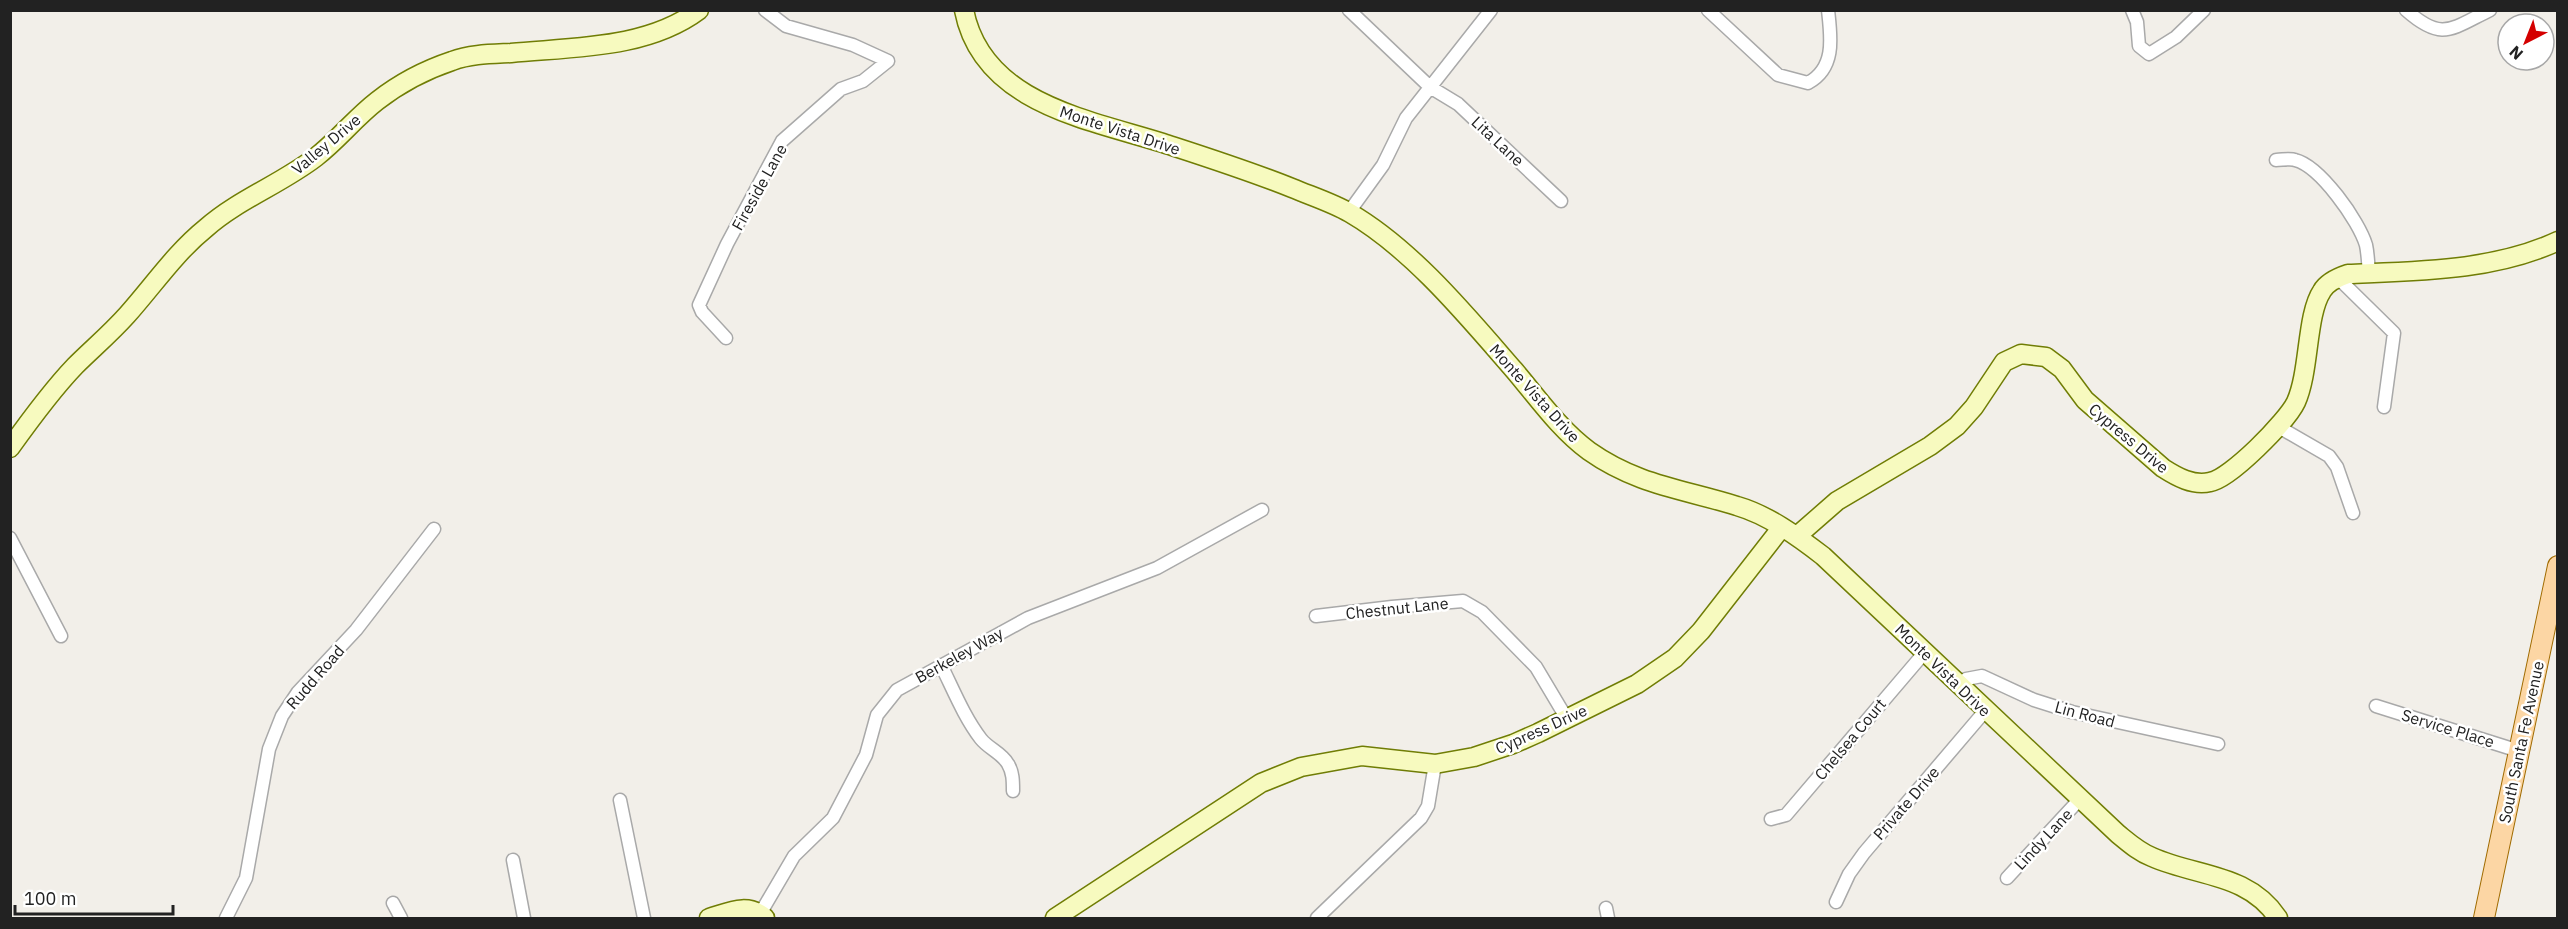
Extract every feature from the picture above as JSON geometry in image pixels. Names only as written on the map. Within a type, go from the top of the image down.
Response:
[{"type":"main road","name":"Valley Drive","points":[[10,448],[38,409],[76,365],[105,340],[182,249],[237,204],[276,184],[317,156],[376,102],[415,75],[455,60],[478,55],[596,45],[644,36],[684,21],[699,10]]},
{"type":"main road","name":"Monte Vista Drive","points":[[964,10],[967,26],[984,58],[1015,88],[1044,104],[1283,185],[1349,212],[1386,238],[1418,267],[1500,354],[1576,441],[1616,468],[1650,483],[1739,506],[1790,532],[1823,556],[2079,800],[2138,850],[2153,858],[2241,885],[2258,896],[2278,918]]},
{"type":"main road","points":[[2338,278],[2348,274],[2434,271],[2527,253],[2558,241]]},
{"type":"main road","name":"Cypress Drive","points":[[1055,918],[1261,783],[1301,766],[1362,756],[1435,764],[1474,757],[1513,744],[1646,679],[1676,658],[1790,532],[1837,501],[1930,446],[1957,426],[1974,407],[2004,362],[2021,354],[2046,357],[2062,369],[2085,400],[2176,477],[2193,483],[2210,482],[2236,468],[2295,404],[2303,383],[2316,305],[2322,290],[2338,278]]},
{"type":"main road","name":"South Santa Fe Avenue","points":[[2484,918],[2558,566]]},
{"type":"main road","points":[[710,918],[743,908],[763,916]]},
{"type":"street","name":"Fireside Lane","points":[[726,338],[702,312],[699,305],[727,244],[782,141],[841,89],[863,81],[888,61],[853,45],[786,26],[765,10]]},
{"type":"street","name":"Lita Lane","points":[[1349,10],[1431,87],[1458,104],[1561,201]]},
{"type":"street","points":[[1349,212],[1383,165],[1406,118],[1491,10]]},
{"type":"street","points":[[1708,10],[1778,75],[1808,83],[1825,70],[1832,42],[1828,10]]},
{"type":"street","points":[[2132,10],[2137,22],[2139,46],[2149,54],[2176,37],[2204,10]]},
{"type":"street","points":[[2406,10],[2431,28],[2447,31],[2490,10]]},
{"type":"street","points":[[2276,160],[2296,160],[2318,174],[2343,204],[2358,227],[2366,245],[2369,273]]},
{"type":"street","points":[[2338,278],[2394,333],[2384,407]]},
{"type":"street","points":[[2277,426],[2328,456],[2337,467],[2354,513]]},
{"type":"street","name":"Berkeley Way","points":[[763,916],[794,856],[833,818],[866,755],[877,715],[897,690],[1028,618],[1157,568],[1262,510]]},
{"type":"street","name":"Rudd Road","points":[[226,918],[246,878],[269,749],[282,716],[298,692],[356,630],[434,529]]},
{"type":"street","points":[[10,538],[61,636]]},
{"type":"street","name":"Chestnut Lane","points":[[1316,616],[1463,601],[1473,605],[1536,667],[1567,719]]},
{"type":"street","name":"Chelsea Court","points":[[1771,819],[1786,815],[1925,652]]},
{"type":"street","points":[[940,665],[973,728],[987,746],[1004,758],[1009,765],[1013,791]]},
{"type":"street","name":"Lin Road","points":[[1959,685],[1966,679],[1982,676],[2034,700],[2072,712],[2218,744]]},
{"type":"street","name":"Service Place","points":[[2376,706],[2519,751]]},
{"type":"street","name":"Private Drive","points":[[1836,902],[1849,874],[1864,852],[1985,711]]},
{"type":"street","points":[[1317,918],[1421,818],[1428,806],[1435,764]]},
{"type":"street","points":[[620,800],[644,918]]},
{"type":"street","name":"Lindy Lane","points":[[2007,878],[2079,800]]},
{"type":"street","points":[[513,860],[524,918]]},
{"type":"street","points":[[393,903],[400,918]]}]
